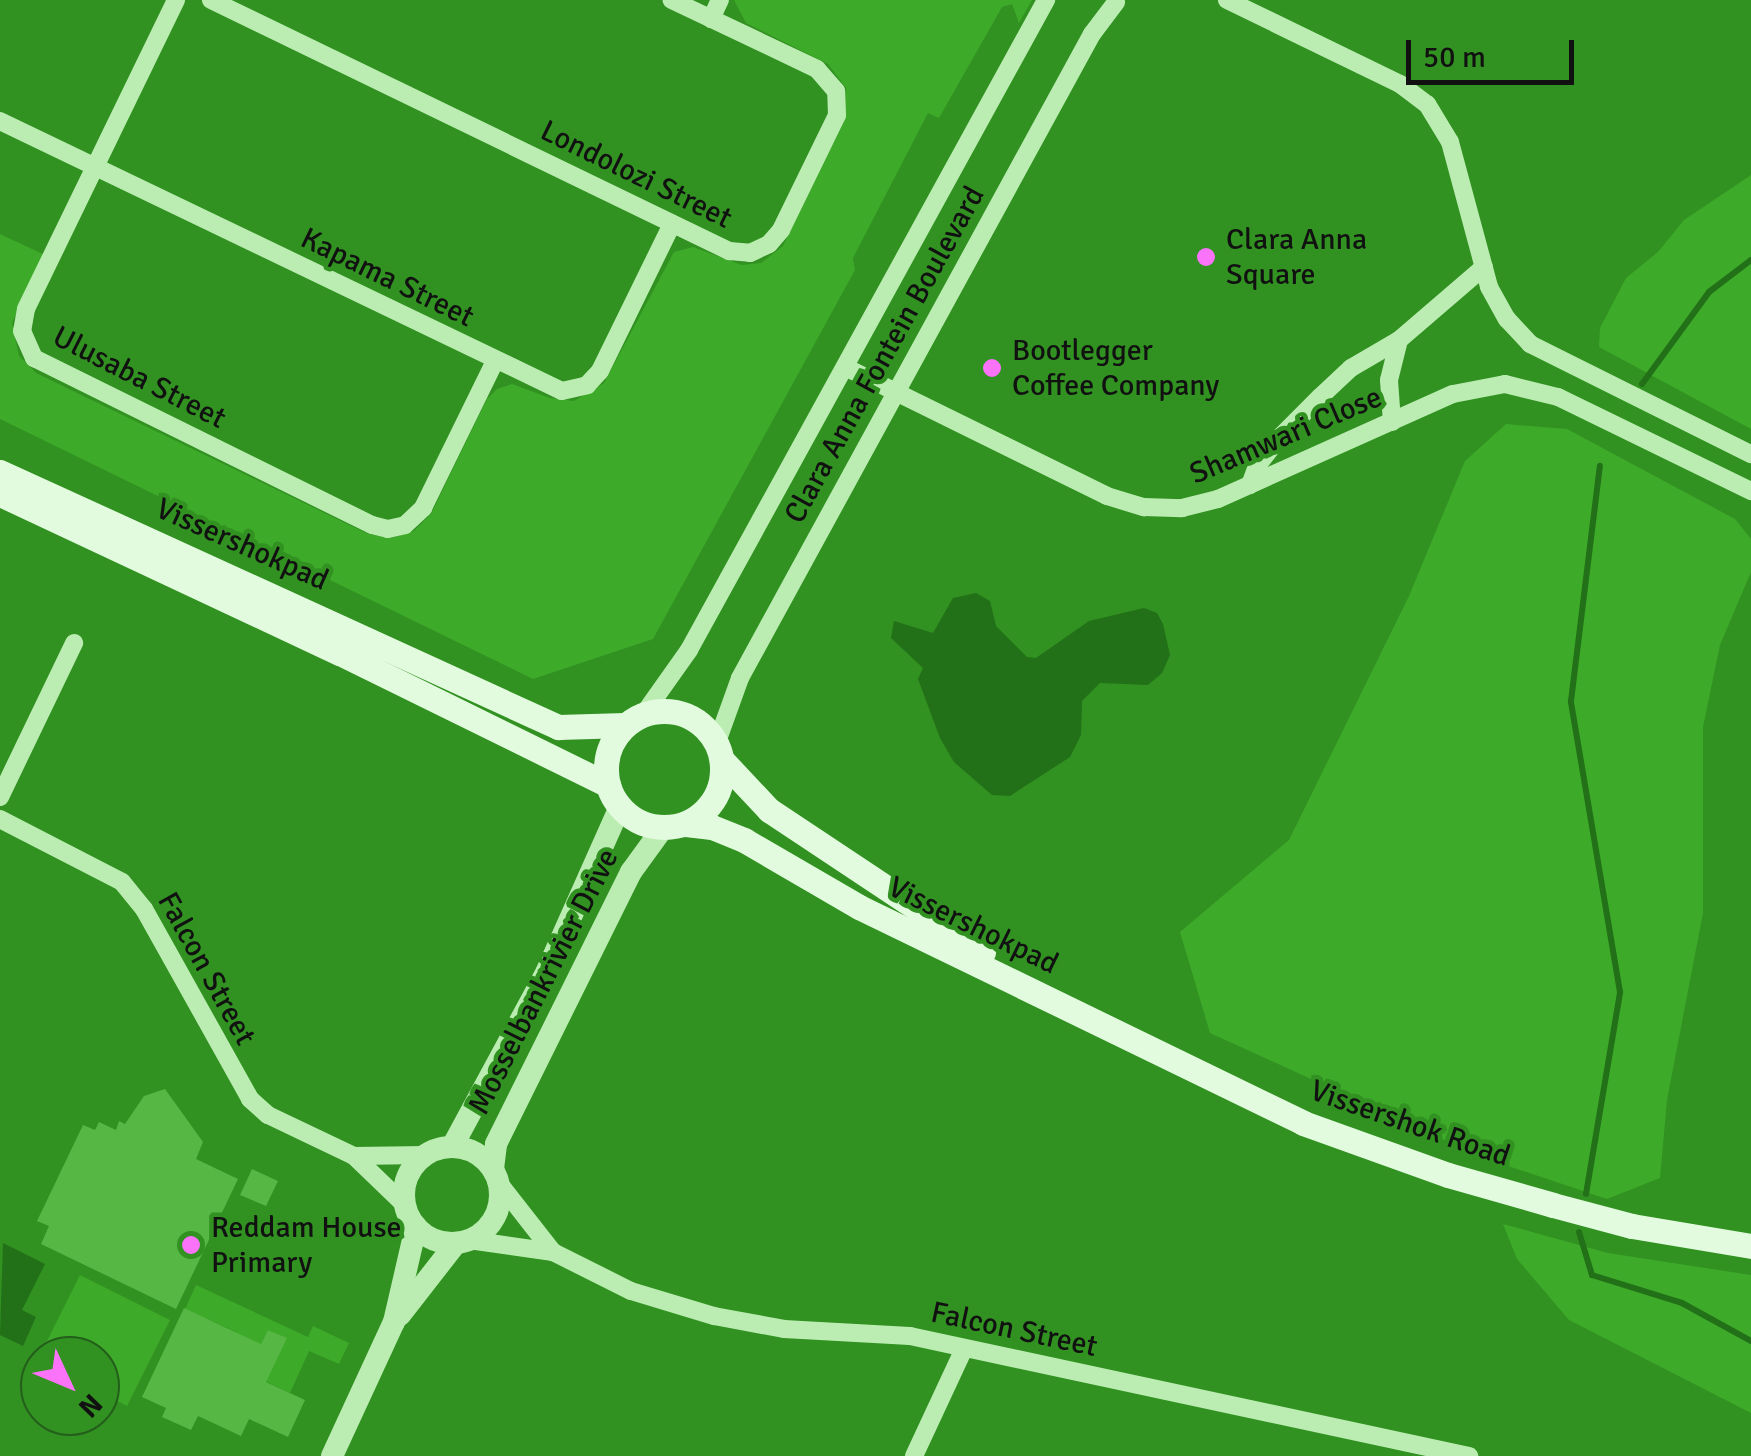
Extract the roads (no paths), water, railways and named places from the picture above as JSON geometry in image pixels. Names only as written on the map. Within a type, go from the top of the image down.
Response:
[{"type":"main road","name":"Vissershokpad","points":[[0,472],[558,728],[634,720]]},
{"type":"main road","name":"Vissershokpad","points":[[0,494],[340,653],[614,796]]},
{"type":"main road","points":[[672,711],[690,716],[720,751],[715,798],[674,826],[647,826],[614,796],[610,746],[634,720],[672,711]]},
{"type":"main road","name":"Vissershokpad","points":[[720,751],[769,810],[1066,1008]]},
{"type":"main road","name":"Vissershokpad","points":[[674,826],[712,827],[744,840],[860,907],[1066,1008]]},
{"type":"main road","name":"Vissershok Road","points":[[1066,1008],[1303,1123],[1448,1175],[1632,1226],[1751,1246]]},
{"type":"street","name":"Ulusaba Street","points":[[176,0],[26,309],[22,331],[28,351],[44,366],[380,528],[397,528],[412,521],[423,508],[495,361]]},
{"type":"street","name":"Londolozi Street","points":[[211,0],[729,251],[750,253],[769,244],[781,230],[837,114],[836,91],[825,75],[672,0]]},
{"type":"street","points":[[711,19],[720,0]]},
{"type":"street","name":"Clara Anna Fontein Boulevard","points":[[634,720],[675,675],[1046,0]]},
{"type":"street","points":[[1227,0],[1400,84],[1427,104],[1450,142],[1484,267],[1507,320],[1544,354],[1751,454]]},
{"type":"street","name":"Clara Anna Fontein Boulevard","points":[[720,751],[740,678],[1113,1]]},
{"type":"street","name":"Kapama Street","points":[[0,121],[554,390],[587,386],[602,369],[672,224]]},
{"type":"street","points":[[1250,485],[1258,466],[1280,436],[1351,368],[1399,340],[1484,267]]},
{"type":"street","points":[[1392,422],[1390,366],[1399,340]]},
{"type":"street","name":"Shamwari Close","points":[[845,367],[1125,503],[1182,508],[1250,485],[1453,394],[1487,386],[1522,386],[1558,397],[1751,491]]},
{"type":"street","points":[[0,797],[74,642]]},
{"type":"street","name":"Mosselbankrivier Drive","points":[[452,1147],[546,973],[614,796]]},
{"type":"street","name":"Falcon Street","points":[[0,820],[122,882],[144,909],[250,1099],[268,1115],[354,1156],[405,1205]]},
{"type":"street","name":"Mosselbankrivier Drive","points":[[496,1176],[496,1144],[631,872],[674,826]]},
{"type":"street","points":[[394,1322],[463,1242],[490,1226],[497,1212],[496,1176],[482,1158],[452,1147],[426,1155],[409,1176],[405,1205],[416,1227],[430,1238],[463,1242]]},
{"type":"street","name":"Falcon Street","points":[[354,1156],[426,1155]]},
{"type":"street","name":"Falcon Street","points":[[496,1176],[553,1252]]},
{"type":"street","points":[[332,1456],[394,1322],[416,1227]]},
{"type":"street","name":"Falcon Street","points":[[463,1242],[553,1252],[631,1291],[714,1316],[802,1330],[890,1332],[1470,1456]]},
{"type":"street","points":[[914,1456],[964,1349]]},
{"type":"waterway","points":[[1642,384],[1709,292],[1751,260]]},
{"type":"waterway","points":[[1586,1194],[1620,992],[1571,701],[1600,466]]},
{"type":"waterway","points":[[1579,1232],[1592,1275],[1682,1303],[1751,1341]]},
{"type":"place","name":"Clara Anna Square","points":[[1206,257]]},
{"type":"place","name":"Bootlegger Coffee Company","points":[[992,368]]},
{"type":"place","name":"Reddam House Primary","points":[[191,1245]]}]
